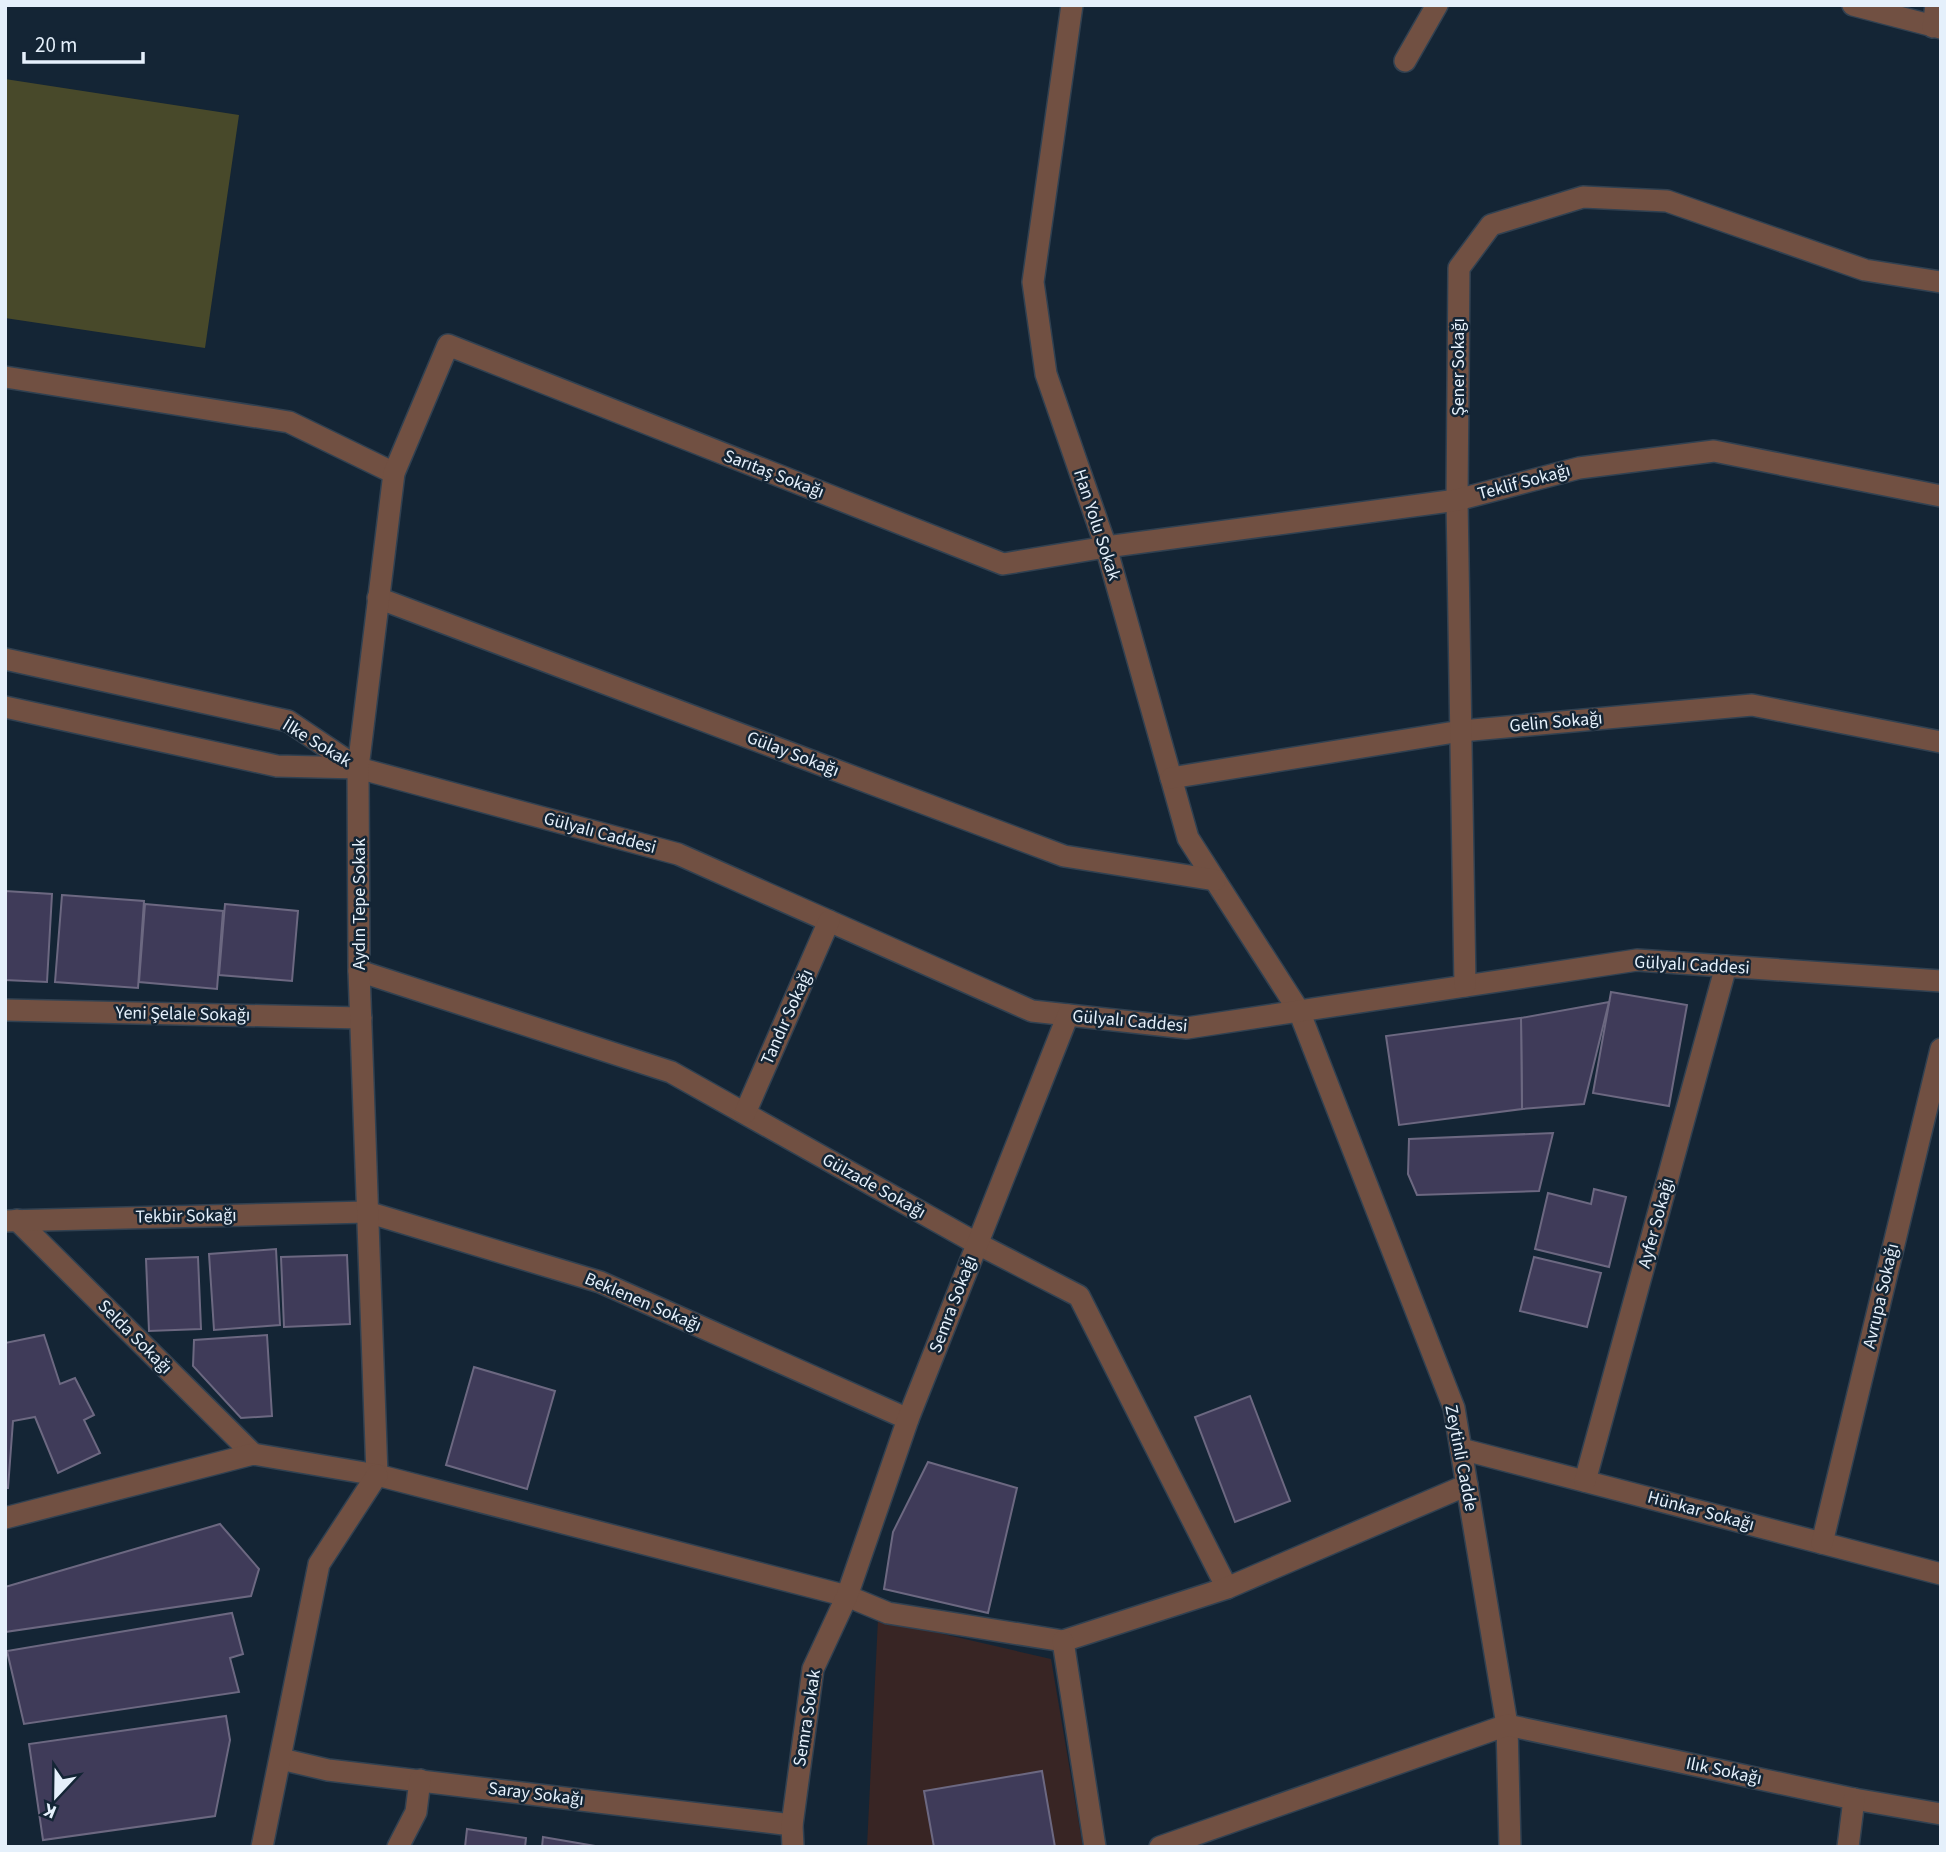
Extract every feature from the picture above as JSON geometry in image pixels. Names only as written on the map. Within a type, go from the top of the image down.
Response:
[{"type":"street","name":"Han Yolu Sokak","points":[[1072,5],[1033,282],[1046,374],[1106,547],[1188,838],[1299,1011]]},
{"type":"street","points":[[1405,61],[1437,5]]},
{"type":"street","points":[[1853,5],[1937,27],[1936,5]]},
{"type":"street","name":"Şener Sokağı","points":[[1465,986],[1457,500],[1459,268],[1491,225],[1583,197],[1667,201],[1865,270],[1941,282]]},
{"type":"street","name":"Sarıtaş Sokağı","points":[[448,345],[1003,564],[1106,547]]},
{"type":"street","name":"Aydın Tepe Sokak","points":[[377,1475],[360,1018],[358,768],[394,473],[448,345]]},
{"type":"street","points":[[5,377],[289,422],[394,473]]},
{"type":"street","name":"Teklif Sokağı","points":[[1106,547],[1457,500],[1578,468],[1714,452],[1941,496]]},
{"type":"street","name":"Gülay Sokağı","points":[[378,598],[1064,856],[1215,880]]},
{"type":"street","name":"İlke Sokak","points":[[5,659],[288,721],[358,768]]},
{"type":"street","name":"Gelin Sokağı","points":[[1171,778],[1461,731],[1752,705],[1941,742]]},
{"type":"street","name":"İlke Sokak","points":[[5,707],[277,766],[358,768]]},
{"type":"street","name":"Gülyalı Caddesi","points":[[358,768],[678,854],[1032,1011],[1188,1028],[1637,960],[1941,981]]},
{"type":"street","name":"Tandır Sokağı","points":[[745,1113],[829,921]]},
{"type":"street","name":"Ayfer Sokağı","points":[[1585,1481],[1726,966]]},
{"type":"street","name":"Gülzade Sokağı","points":[[359,971],[671,1072],[976,1244],[1079,1296],[1227,1588]]},
{"type":"street","name":"Yeni Şelale Sokağı","points":[[5,1010],[360,1018]]},
{"type":"street","name":"Zeytinli Cadde","points":[[1299,1011],[1454,1408],[1507,1725],[1510,1847]]},
{"type":"street","name":"Semra Sokağı","points":[[847,1596],[908,1419],[1068,1015]]},
{"type":"street","name":"Avrupa Sokağı","points":[[1822,1543],[1941,1049]]},
{"type":"street","name":"Tekbir Sokağı","points":[[11,1221],[367,1212]]},
{"type":"street","name":"Beklenen Sokağı","points":[[367,1212],[600,1282],[908,1419]]},
{"type":"street","name":"Selda Sokağı","points":[[11,1221],[253,1454]]},
{"type":"street","name":"Hünkar Sokağı","points":[[1461,1449],[1941,1574]]},
{"type":"street","points":[[5,1518],[253,1454],[377,1475],[847,1596],[888,1613],[1063,1642],[1227,1588],[1467,1485]]},
{"type":"street","points":[[262,1847],[319,1564],[377,1475]]},
{"type":"street","name":"Semra Sokak","points":[[793,1847],[792,1825],[813,1669],[847,1596]]},
{"type":"street","points":[[1063,1642],[1095,1847]]},
{"type":"street","points":[[1160,1847],[1507,1725]]},
{"type":"street","name":"Ilık Sokağı","points":[[1507,1725],[1854,1799],[1941,1814]]},
{"type":"street","name":"Saray Sokağı","points":[[281,1759],[328,1770],[792,1825]]},
{"type":"street","points":[[398,1847],[416,1812],[420,1780]]},
{"type":"street","points":[[1848,1847],[1854,1799]]},
{"type":"shaded area","points":[[878,1619],[1051,1659],[1083,1847],[867,1847]]},
{"type":"green space","points":[[5,79],[239,115],[205,348],[5,318]]},
{"type":"building","points":[[5,891],[52,894],[47,982],[5,980]]},
{"type":"building","points":[[62,895],[144,901],[138,988],[55,982]]},
{"type":"building","points":[[145,904],[223,911],[217,989],[139,982]]},
{"type":"building","points":[[225,904],[298,911],[292,981],[219,975]]},
{"type":"building","points":[[1611,992],[1687,1005],[1669,1106],[1593,1093]]},
{"type":"building","points":[[1609,1002],[1584,1104],[1522,1109],[1521,1018]]},
{"type":"building","points":[[1521,1018],[1522,1109],[1399,1125],[1386,1036]]},
{"type":"building","points":[[1553,1133],[1539,1191],[1417,1195],[1408,1174],[1409,1139]]},
{"type":"building","points":[[1594,1189],[1626,1197],[1609,1267],[1535,1249],[1548,1193],[1591,1204]]},
{"type":"building","points":[[276,1249],[280,1325],[214,1330],[209,1254]]},
{"type":"building","points":[[347,1255],[350,1324],[284,1327],[281,1257]]},
{"type":"building","points":[[198,1257],[201,1329],[149,1331],[146,1259]]},
{"type":"building","points":[[1534,1257],[1601,1273],[1587,1327],[1520,1311]]},
{"type":"building","points":[[44,1335],[60,1384],[75,1378],[94,1415],[84,1420],[100,1453],[58,1473],[35,1417],[13,1421],[8,1488],[5,1488],[5,1343]]},
{"type":"building","points":[[267,1335],[272,1416],[241,1418],[193,1366],[194,1340]]},
{"type":"building","points":[[474,1367],[555,1391],[527,1489],[446,1465]]},
{"type":"building","points":[[1250,1396],[1290,1501],[1235,1522],[1195,1417]]},
{"type":"building","points":[[928,1462],[1017,1488],[988,1613],[884,1589],[893,1532]]},
{"type":"building","points":[[220,1524],[259,1569],[251,1596],[5,1632],[5,1587]]},
{"type":"building","points":[[232,1613],[243,1654],[230,1658],[239,1692],[24,1724],[7,1651]]},
{"type":"building","points":[[226,1716],[230,1740],[215,1816],[43,1840],[29,1744]]},
{"type":"building","points":[[1042,1771],[1055,1847],[934,1847],[924,1791]]},
{"type":"building","points":[[467,1829],[526,1838],[525,1847],[465,1847]]},
{"type":"building","points":[[543,1837],[601,1847],[542,1847]]}]
